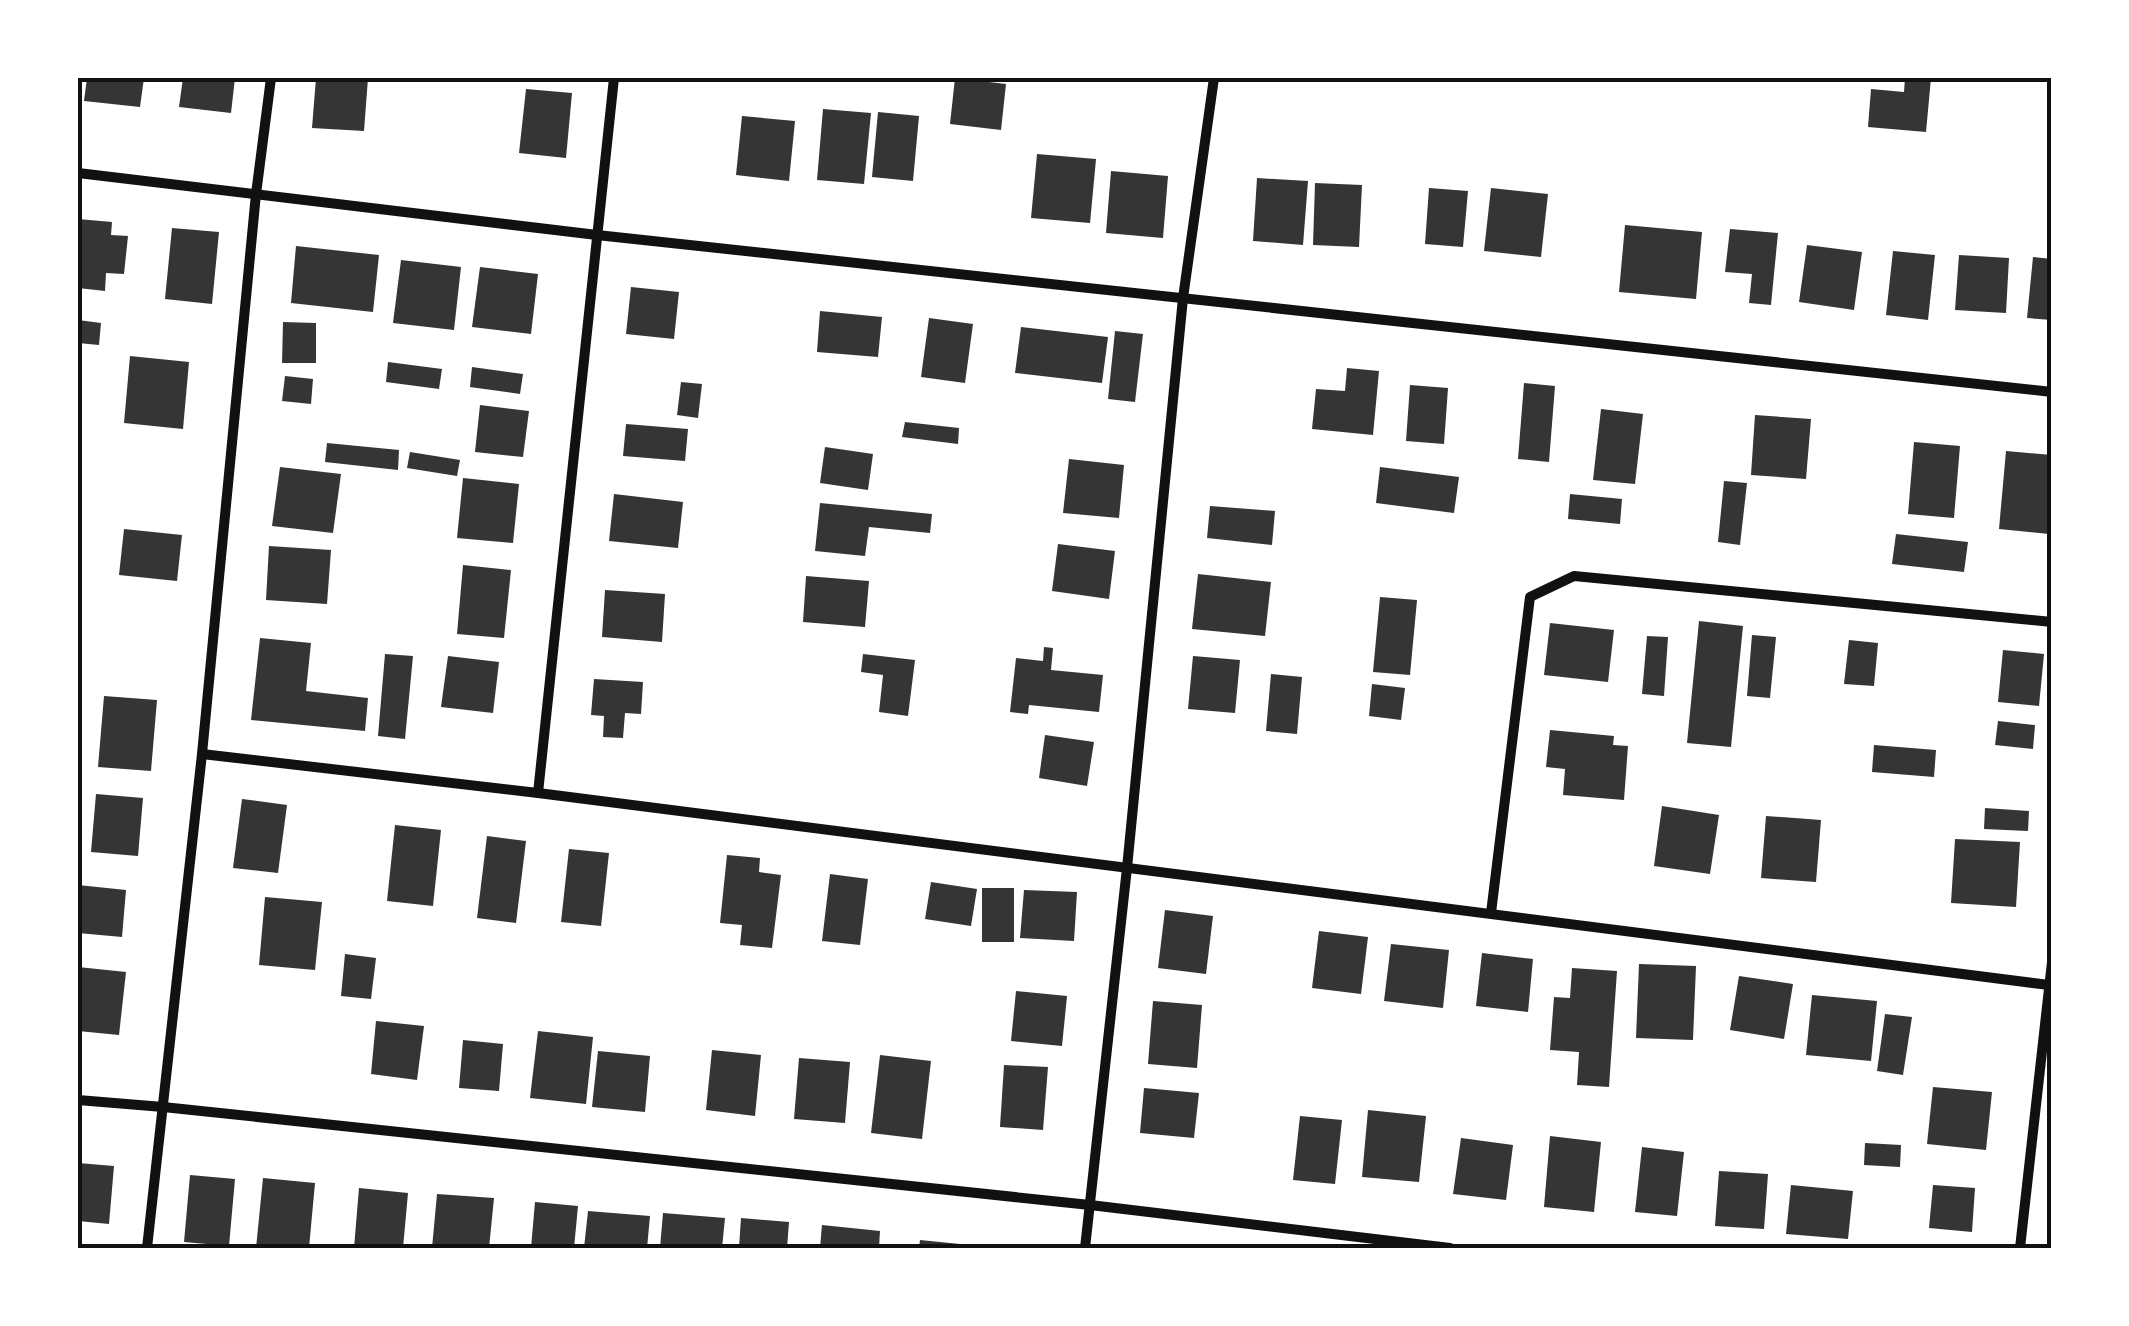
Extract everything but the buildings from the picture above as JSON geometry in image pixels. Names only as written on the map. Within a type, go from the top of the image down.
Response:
[{"type":"street","points":[[148,1248],[271,78]]},
{"type":"street","points":[[538,793],[614,78]]},
{"type":"street","points":[[1085,1248],[1183,298],[1214,78]]},
{"type":"street","points":[[78,173],[597,235],[2052,392]]},
{"type":"street","points":[[1491,913],[1530,597],[1574,576],[2052,622]]},
{"type":"street","points":[[202,754],[2049,985]]},
{"type":"street","points":[[2020,1248],[2052,962]]},
{"type":"street","points":[[78,1100],[1090,1205],[1450,1248]]}]
